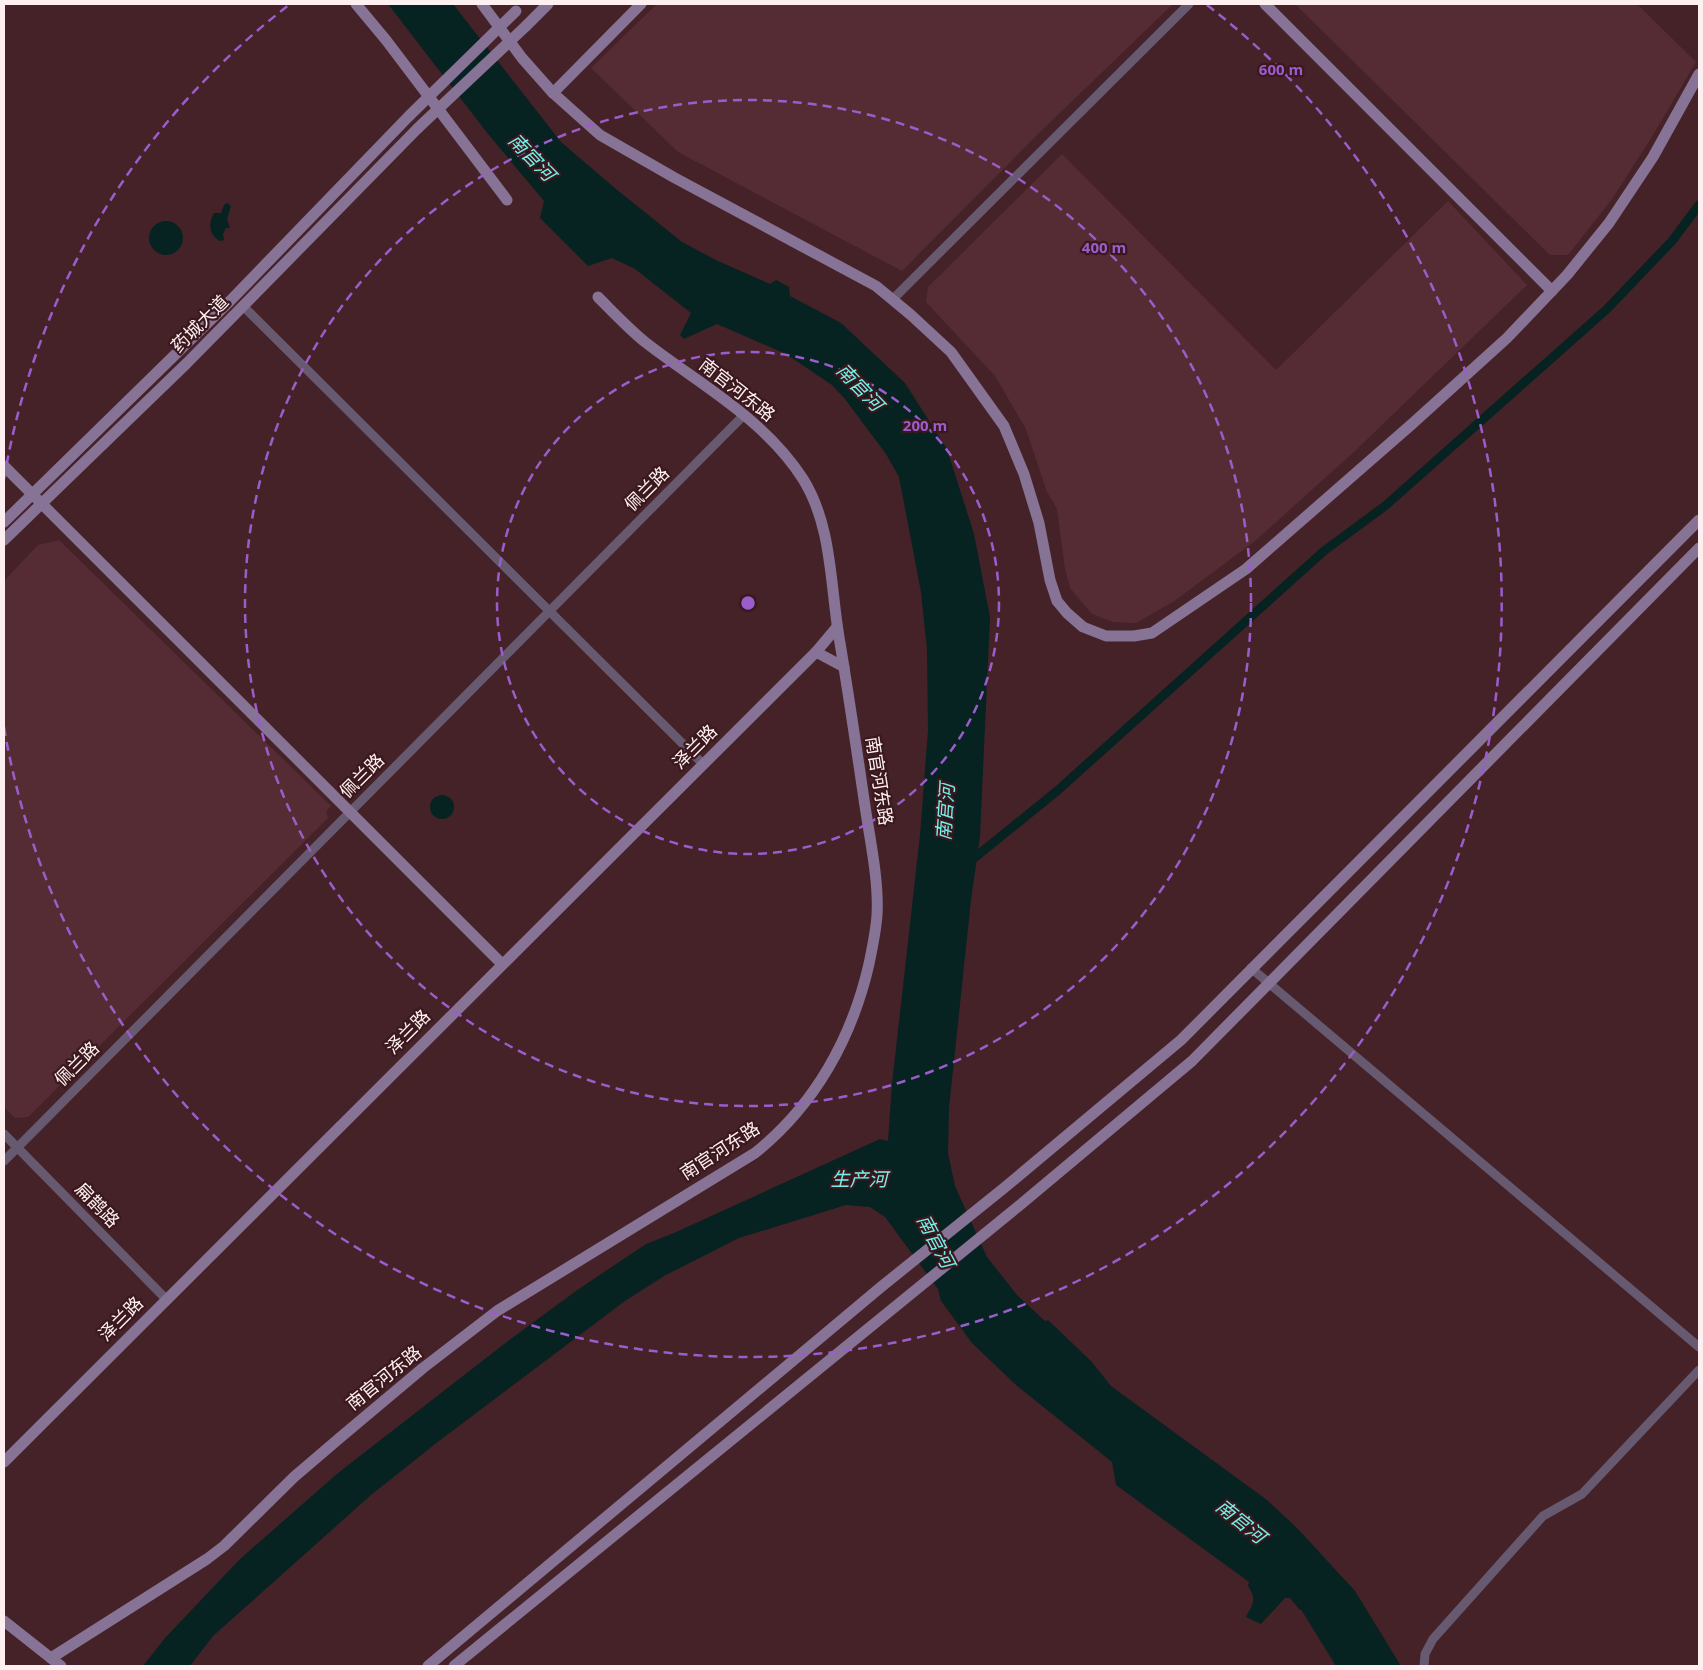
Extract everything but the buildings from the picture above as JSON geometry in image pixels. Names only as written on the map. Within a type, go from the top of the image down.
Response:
[{"type":"street","points":[[356,4],[386,40],[507,200]]},
{"type":"street","points":[[482,4],[522,58],[553,93],[600,135],[675,178],[876,286],[951,352],[1004,426],[1024,474],[1039,523],[1050,580],[1057,601],[1083,627],[1106,636],[1134,636],[1152,632],[1246,569],[1507,338],[1552,291],[1609,224],[1653,157],[1699,74]]},
{"type":"street","name":"药城大道","points":[[4,540],[42,505],[243,306],[418,128],[548,4]]},
{"type":"street","points":[[553,93],[642,4]]},
{"type":"street","points":[[893,299],[1189,4]]},
{"type":"street","points":[[1265,4],[1552,291]]},
{"type":"street","name":"药城大道","points":[[4,522],[230,300],[409,116],[519,7]]},
{"type":"street","name":"南官河东路","points":[[50,1658],[219,1550],[294,1477],[423,1368],[497,1312],[755,1153],[772,1139],[798,1112],[829,1068],[844,1040],[865,982],[877,915],[874,867],[837,627],[825,534],[816,505],[802,478],[763,430],[643,340],[598,297]]},
{"type":"street","points":[[243,306],[702,764]]},
{"type":"street","name":"佩兰路","points":[[4,1161],[744,415]]},
{"type":"street","points":[[4,466],[502,964]]},
{"type":"street","points":[[428,1666],[1181,1040],[1699,520]]},
{"type":"street","points":[[454,1666],[896,1304],[1020,1205],[1192,1061],[1699,548]]},
{"type":"street","name":"泽兰路","points":[[4,1462],[816,652],[837,627]]},
{"type":"street","points":[[816,652],[844,667]]},
{"type":"street","points":[[1251,968],[1699,1348]]},
{"type":"street","name":"扁鹊路","points":[[4,1134],[166,1299]]},
{"type":"street","points":[[1424,1666],[1425,1654],[1433,1639],[1543,1516],[1582,1494],[1699,1370]]},
{"type":"street","points":[[4,1621],[61,1666]]},
{"type":"shaded area","points":[[657,4],[1173,4],[1037,135],[902,271],[678,152],[591,68]]},
{"type":"shaded area","points":[[1295,4],[1637,4],[1696,62],[1612,199],[1568,255],[1550,255]]},
{"type":"shaded area","points":[[1062,154],[1276,370],[1448,201],[1527,285],[1355,451],[1255,541],[1173,602],[1136,623],[1113,622],[1092,614],[1070,588],[1065,569],[1057,509],[1047,492],[1026,429],[995,376],[926,302],[928,287]]},
{"type":"shaded area","points":[[59,540],[331,806],[326,811],[328,818],[28,1117],[15,1118],[4,1107],[4,581],[38,545]]},
{"type":"water","points":[[388,4],[453,4],[561,142],[682,242],[718,261],[770,284],[776,280],[789,287],[790,296],[841,323],[905,383],[947,449],[974,534],[990,617],[980,836],[971,900],[949,1108],[948,1153],[955,1186],[987,1257],[1017,1295],[1045,1321],[1048,1320],[1091,1361],[1111,1386],[1267,1500],[1298,1529],[1355,1591],[1401,1666],[1336,1666],[1302,1611],[1290,1598],[1285,1598],[1261,1624],[1246,1617],[1253,1601],[1248,1586],[1249,1582],[1116,1485],[1112,1462],[1016,1385],[972,1343],[941,1301],[938,1289],[885,1217],[870,1207],[846,1205],[739,1238],[664,1276],[625,1301],[439,1441],[371,1495],[213,1636],[190,1666],[143,1666],[165,1638],[240,1559],[338,1473],[508,1341],[576,1291],[646,1244],[880,1139],[888,1141],[892,1084],[920,835],[928,731],[927,650],[921,592],[899,477],[886,454],[845,399],[832,385],[786,354],[717,324],[684,339],[680,335],[691,313],[635,269],[612,258],[588,266],[540,218],[544,201],[488,134]]},
{"type":"water","points":[[227,203],[231,206],[227,219],[230,228],[226,228],[223,234],[224,240],[220,241],[214,236],[210,225],[214,213],[221,213],[224,205]]},
{"type":"water","points":[[166,221],[178,226],[183,238],[178,250],[166,255],[154,250],[149,238],[154,226]]},
{"type":"water","points":[[442,795],[450,799],[454,807],[450,815],[442,819],[434,815],[430,807],[434,799]]},
{"type":"waterway","points":[[968,863],[1057,791],[1324,551],[1385,506],[1607,309],[1672,241],[1699,205]]},
{"type":"water label","name":"南官河","points":[[532,157]]},
{"type":"water label","name":"南官河","points":[[860,387]]},
{"type":"water label","name":"南官河","points":[[945,812]]},
{"type":"water label","name":"生产河","points":[[859,1179]]},
{"type":"water label","name":"南官河","points":[[936,1241]]},
{"type":"water label","name":"南官河","points":[[1241,1521]]}]
